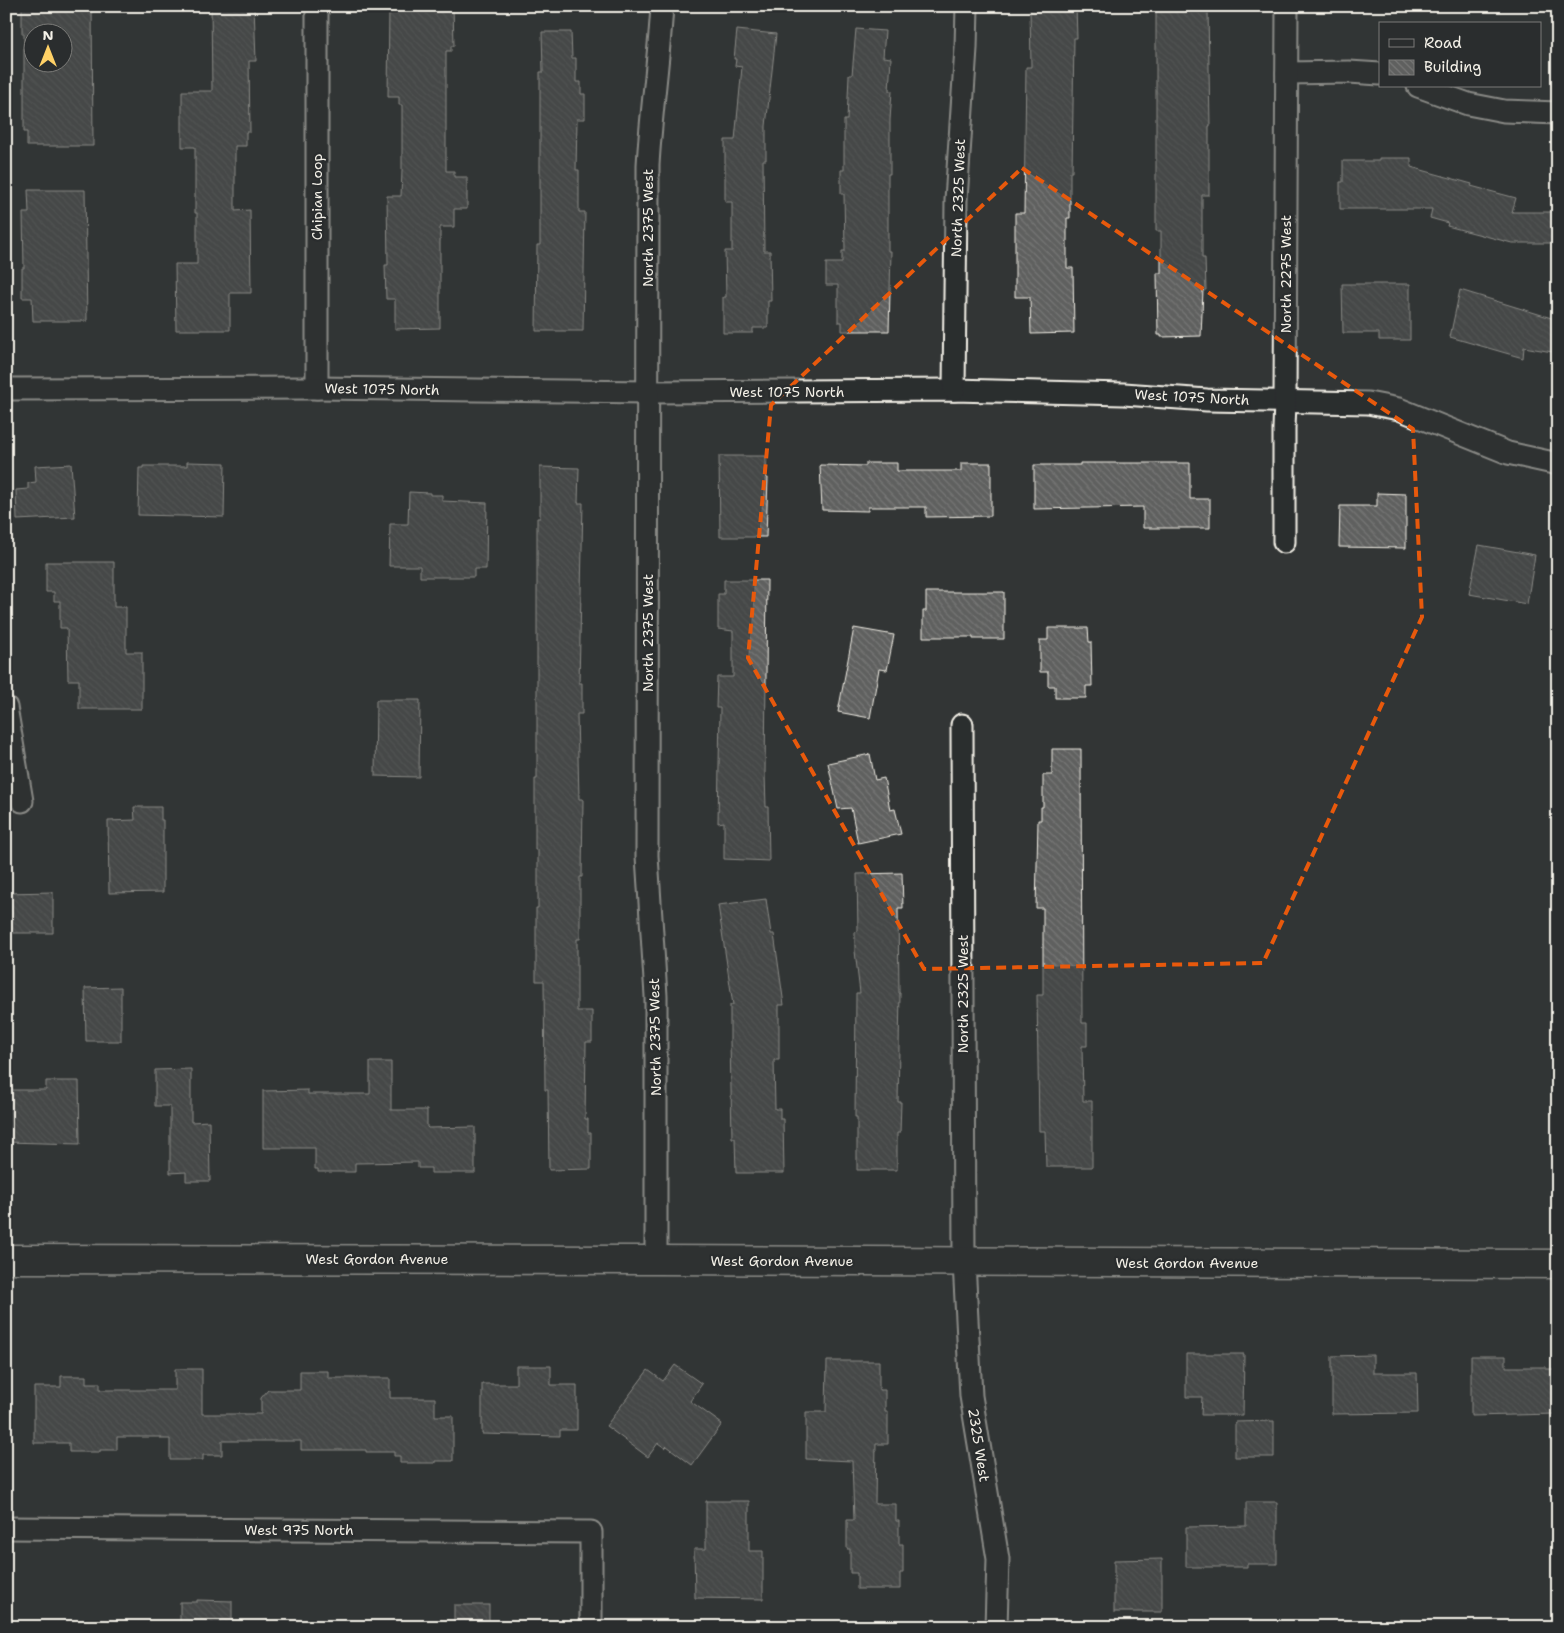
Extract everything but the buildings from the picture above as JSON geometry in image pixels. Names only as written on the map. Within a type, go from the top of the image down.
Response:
[{"type":"main road","name":"West Gordon Avenue","points":[[6,1259],[1558,1264]]},
{"type":"street","name":"Chipian Loop","points":[[317,388],[318,6]]},
{"type":"street","name":"North 2375 West","points":[[656,1260],[656,996],[647,856],[648,165],[650,118],[659,51],[662,6]]},
{"type":"street","name":"North 2325 West","points":[[954,390],[956,200],[967,6]]},
{"type":"street","name":"North 2275 West","points":[[1284,542],[1288,6]]},
{"type":"street","points":[[1287,74],[1349,72],[1379,74]]},
{"type":"street","points":[[1424,88],[1468,104],[1504,111],[1558,113]]},
{"type":"street","name":"West 1075 North","points":[[6,390],[317,388],[648,392],[954,390],[1124,394],[1207,400],[1368,403],[1398,409],[1508,453],[1558,464]]},
{"type":"street","points":[[6,706],[22,801]]},
{"type":"street","name":"North 2325 West","points":[[962,725],[964,1262]]},
{"type":"street","name":"2325 West","points":[[964,1262],[971,1396],[998,1559],[996,1627]]},
{"type":"street","name":"West 975 North","points":[[6,1528],[591,1532],[591,1627]]},
{"type":"highlighted area","points":[[1022,168],[1413,429],[1422,617],[1263,963],[924,969],[748,658],[771,405]]}]
